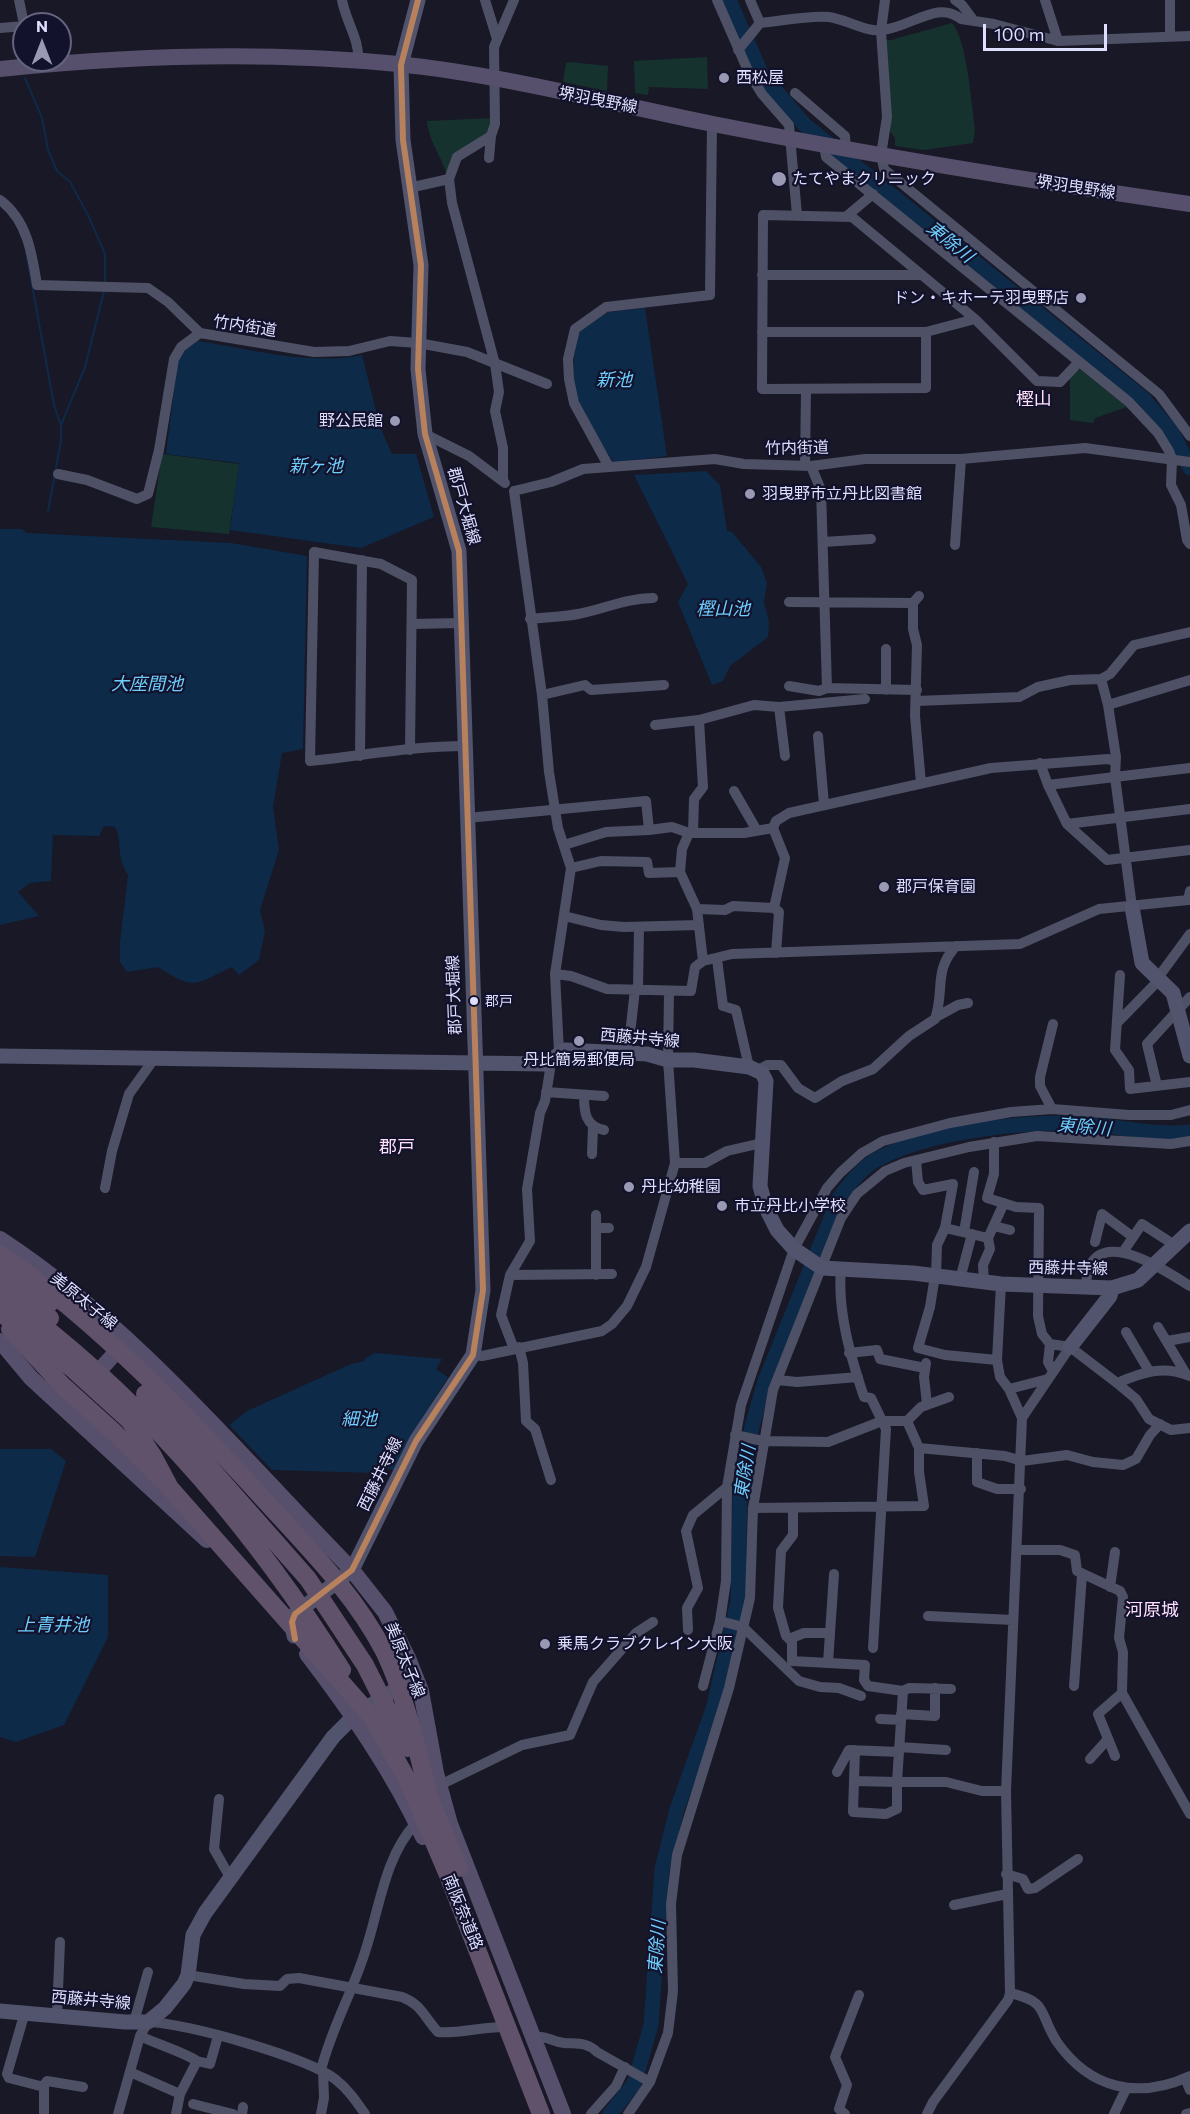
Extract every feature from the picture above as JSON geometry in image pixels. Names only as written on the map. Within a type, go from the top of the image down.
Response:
[{"type":"highway","points":[[0,1254],[59,1298],[96,1331],[235,1467],[328,1568],[385,1654],[435,1793]]},
{"type":"highway","points":[[0,1265],[50,1303],[92,1340],[186,1440],[301,1570],[350,1638],[435,1793]]},
{"type":"highway","points":[[0,1283],[83,1345],[186,1440]]},
{"type":"highway","points":[[0,1295],[58,1338],[139,1409],[237,1521],[318,1632],[363,1717]]},
{"type":"highway","points":[[0,1312],[74,1370],[129,1420],[153,1455],[170,1488]]},
{"type":"highway","points":[[0,1318],[49,1372],[170,1488],[363,1717]]},
{"type":"highway","name":"南阪奈道路","points":[[363,1717],[407,1779],[448,1875],[541,2114]]},
{"type":"highway","name":"南阪奈道路","points":[[435,1793],[555,2114]]},
{"type":"main road","name":"郡戸大堀線","points":[[418,0],[401,65],[404,140],[421,265],[417,343],[425,434],[457,542],[474,1062]]},
{"type":"main road","name":"堺羽曳野線","points":[[72,61],[203,55],[358,61],[401,65],[495,80],[791,139],[821,148],[846,145],[872,154],[1190,204]]},
{"type":"main road","points":[[1132,908],[1142,963],[1173,993],[1190,1056]]},
{"type":"main road","points":[[0,1056],[545,1064],[559,1052]]},
{"type":"main road","name":"西藤井寺線","points":[[559,1052],[647,1054],[668,1060],[694,1060],[753,1069],[766,1081],[760,1186],[766,1208],[777,1230],[797,1252],[822,1268],[936,1276],[1001,1284],[1112,1288],[1138,1280],[1190,1231]]},
{"type":"main road","name":"西藤井寺線","points":[[295,1639],[292,1622],[295,1614],[352,1570],[416,1441],[473,1355],[483,1290],[474,1062]]},
{"type":"main road","name":"美原太子線","points":[[0,1239],[58,1279],[129,1338],[352,1570],[385,1612],[408,1658],[421,1691],[435,1793],[563,2114]]},
{"type":"main road","points":[[1070,1347],[1110,1296],[1112,1288]]},
{"type":"main road","points":[[64,1409],[129,1338]]},
{"type":"main road","points":[[0,1341],[31,1378],[215,1549],[363,1717],[416,1823],[462,1923],[534,2114]]},
{"type":"main road","name":"西藤井寺線","points":[[0,2011],[57,2015],[141,2027],[174,1998],[188,1975],[193,1935],[197,1925],[333,1737],[363,1717],[404,1684],[409,1674],[408,1658]]},
{"type":"street","points":[[342,0],[345,17],[359,48],[358,61]]},
{"type":"street","points":[[485,0],[497,39]]},
{"type":"street","points":[[489,158],[491,136],[495,124],[494,47],[514,0]]},
{"type":"street","points":[[717,0],[738,50],[762,94],[789,125],[797,215]]},
{"type":"street","points":[[750,0],[760,23]]},
{"type":"street","points":[[885,0],[881,31],[887,117],[872,154],[884,169],[1160,393],[1190,436]]},
{"type":"street","points":[[955,0],[963,5],[974,21]]},
{"type":"street","points":[[1045,0],[1058,41]]},
{"type":"street","points":[[1170,0],[1170,36]]},
{"type":"street","points":[[738,50],[760,23],[829,17],[881,31],[904,25],[939,7],[953,9],[961,19],[1058,41],[1190,36]]},
{"type":"street","points":[[795,93],[845,136],[846,145]]},
{"type":"street","points":[[609,467],[574,403],[568,359],[573,336],[582,322],[606,307],[710,295],[712,123]]},
{"type":"street","points":[[491,136],[457,157],[449,179],[452,203],[495,364],[499,392],[495,411],[503,448],[503,481]]},
{"type":"street","points":[[821,148],[873,194],[1142,414],[1165,443],[1174,459],[1172,484],[1181,505],[1187,540],[1190,544]]},
{"type":"street","points":[[409,188],[449,179]]},
{"type":"street","points":[[848,215],[873,194]]},
{"type":"street","name":"竹内街道","points":[[0,200],[14,210],[25,230],[37,285],[148,288],[200,333],[314,352],[349,351],[390,341],[417,343],[466,352],[547,384]]},
{"type":"street","points":[[926,332],[926,388],[762,388],[763,215],[848,215],[975,319],[1037,381],[1060,382],[1079,362]]},
{"type":"street","points":[[762,275],[920,275]]},
{"type":"street","points":[[762,332],[926,332],[975,319]]},
{"type":"street","points":[[58,474],[87,480],[136,499],[148,494],[159,450],[174,359],[182,347],[200,333]]},
{"type":"street","points":[[806,389],[808,466],[821,490],[827,688]]},
{"type":"street","points":[[425,434],[469,456],[514,491],[555,809],[571,868],[555,974],[559,1052]]},
{"type":"street","name":"竹内街道","points":[[514,491],[551,482],[583,469],[715,459],[744,464],[808,466],[865,459],[961,459],[1085,448],[1190,462]]},
{"type":"street","points":[[955,545],[961,459]]},
{"type":"street","points":[[823,542],[871,539]]},
{"type":"street","points":[[410,750],[412,580],[381,564],[314,552],[310,761],[465,746]]},
{"type":"street","points":[[360,756],[362,560]]},
{"type":"street","points":[[530,619],[575,615],[610,607],[631,598],[653,598]]},
{"type":"street","points":[[789,602],[916,599],[913,629],[917,645],[915,716],[921,783]]},
{"type":"street","points":[[412,624],[460,623]]},
{"type":"street","points":[[789,686],[819,691],[827,688],[886,690],[917,696],[1019,697],[1038,687],[1070,680],[1101,679],[1110,674],[1134,645],[1190,632]]},
{"type":"street","points":[[886,649],[886,690]]},
{"type":"street","points":[[1101,679],[1108,705],[1116,757],[1115,777],[1132,908]]},
{"type":"street","points":[[1108,705],[1190,680]]},
{"type":"street","points":[[542,695],[585,685],[591,690],[664,685]]},
{"type":"street","points":[[655,725],[699,720],[754,705],[779,708],[865,699]]},
{"type":"street","points":[[779,708],[785,756]]},
{"type":"street","points":[[699,720],[703,787],[694,799],[691,833],[682,849],[680,872],[697,909],[703,961]]},
{"type":"street","points":[[818,736],[824,804]]},
{"type":"street","points":[[774,908],[785,858],[773,828],[776,821],[789,813],[991,768],[1108,759],[1114,761]]},
{"type":"street","points":[[1040,763],[1047,786],[1067,824],[1107,860],[1190,850]]},
{"type":"street","points":[[1047,786],[1190,768]]},
{"type":"street","points":[[734,791],[756,830]]},
{"type":"street","points":[[467,818],[646,801],[649,830]]},
{"type":"street","points":[[1067,824],[1190,809]]},
{"type":"street","points":[[564,845],[606,832],[672,827],[691,833],[744,834],[773,828]]},
{"type":"street","points":[[571,868],[600,861],[647,862],[649,873],[680,872]]},
{"type":"street","points":[[555,974],[571,976],[607,988],[692,991],[695,967],[703,961],[732,954],[1020,944],[1099,909],[1132,908],[1188,900],[1190,891]]},
{"type":"street","points":[[697,909],[725,910],[733,906],[774,908],[779,912],[776,953]]},
{"type":"street","points":[[564,916],[600,925],[639,928],[699,926]]},
{"type":"street","points":[[628,1053],[637,989],[639,928]]},
{"type":"street","points":[[1117,1023],[1158,980],[1190,934]]},
{"type":"street","points":[[717,959],[723,1006],[736,1010],[753,1069],[767,1065],[782,1065],[798,1088],[815,1098],[842,1082],[873,1069],[909,1036],[931,1024],[936,1017],[942,965],[956,946]]},
{"type":"street","points":[[1120,975],[1116,1050],[1130,1070],[1130,1089],[1190,1082]]},
{"type":"street","points":[[473,1355],[482,1356],[602,1331],[612,1324],[627,1306],[646,1267],[675,1162],[668,1060],[669,991]]},
{"type":"street","points":[[1157,1086],[1147,1044],[1190,997]]},
{"type":"street","points":[[936,1017],[968,1003]]},
{"type":"street","points":[[1052,1109],[1040,1086],[1040,1077],[1053,1024]]},
{"type":"street","points":[[105,1188],[112,1151],[129,1094],[154,1059]]},
{"type":"street","points":[[545,1064],[550,1070],[527,1189],[530,1241],[510,1275],[501,1315],[523,1363],[526,1420],[535,1429],[551,1480]]},
{"type":"street","points":[[546,1092],[604,1096]]},
{"type":"street","points":[[585,1095],[584,1110],[598,1129],[592,1154]]},
{"type":"street","points":[[703,1686],[720,1621],[726,1581],[727,1487],[741,1405],[755,1360],[797,1252],[827,1188],[862,1153],[883,1141],[991,1115],[1052,1109],[1129,1115],[1171,1115],[1190,1110]]},
{"type":"street","points":[[628,2114],[650,2082],[662,2053],[672,2011],[670,1928],[677,1855],[729,1688],[750,1598],[753,1508],[763,1441],[778,1380],[841,1218],[857,1194],[885,1171],[916,1160],[994,1142],[1037,1136],[1171,1144],[1190,1141]]},
{"type":"street","points":[[994,1142],[994,1174],[987,1198],[1039,1208],[1038,1316],[1042,1334],[1050,1344],[1070,1347],[1117,1383],[1136,1399],[1149,1419],[1171,1430],[1190,1428]]},
{"type":"street","points":[[675,1162],[705,1163],[727,1151],[762,1143]]},
{"type":"street","points":[[916,1160],[918,1182],[923,1190],[953,1184],[945,1228],[937,1245],[936,1276],[930,1307],[918,1348],[927,1352],[997,1359]]},
{"type":"street","points":[[960,1279],[968,1233],[974,1172]]},
{"type":"street","points":[[984,1282],[983,1265],[990,1249],[988,1239],[1004,1203]]},
{"type":"street","points":[[1095,1242],[1102,1214],[1133,1237]]},
{"type":"street","points":[[596,1215],[596,1275]]},
{"type":"street","points":[[1123,1252],[1143,1224],[1176,1246]]},
{"type":"street","points":[[994,1226],[1010,1230]]},
{"type":"street","points":[[596,1228],[609,1228]]},
{"type":"street","points":[[945,1228],[988,1239]]},
{"type":"street","points":[[1086,1288],[1086,1275],[1105,1252],[1123,1252],[1156,1265],[1190,1286]]},
{"type":"street","points":[[841,1269],[839,1286],[849,1353],[864,1397],[871,1398],[886,1429],[873,1648]]},
{"type":"street","points":[[510,1275],[612,1274]]},
{"type":"street","points":[[927,2114],[933,2102],[1008,2000],[1010,1993],[1006,1894],[1006,1791],[1021,1489],[1022,1418],[1009,1389],[1000,1377],[997,1359],[1001,1284]]},
{"type":"street","points":[[1158,1327],[1188,1375]]},
{"type":"street","points":[[1126,1332],[1149,1371]]},
{"type":"street","points":[[1167,1341],[1190,1337]]},
{"type":"street","points":[[1050,1344],[1048,1362],[1051,1375]]},
{"type":"street","points":[[1022,1418],[1070,1347]]},
{"type":"street","points":[[849,1353],[877,1350],[879,1359],[925,1368]]},
{"type":"street","points":[[927,1352],[925,1368],[927,1404]]},
{"type":"street","points":[[1117,1383],[1149,1371],[1175,1370],[1188,1375]]},
{"type":"street","points":[[1009,1389],[1051,1375]]},
{"type":"street","points":[[778,1380],[797,1382],[858,1377]]},
{"type":"street","points":[[737,1436],[763,1441],[828,1442],[882,1421],[907,1421],[927,1404],[949,1397]]},
{"type":"street","points":[[753,1508],[924,1506],[919,1472],[919,1448],[907,1421]]},
{"type":"street","points":[[919,1448],[1005,1456],[1022,1461],[1067,1455],[1093,1462],[1123,1465],[1136,1459],[1150,1435],[1160,1424]]},
{"type":"street","points":[[977,1453],[977,1482],[997,1489],[1021,1489]]},
{"type":"street","points":[[688,1630],[687,1608],[698,1588],[686,1531],[693,1515],[727,1487]]},
{"type":"street","points":[[788,1665],[789,1639],[778,1608],[781,1551],[793,1535],[793,1508]]},
{"type":"street","points":[[1017,1550],[1060,1550],[1075,1555],[1077,1571],[1120,1592],[1123,1597],[1119,1638],[1123,1652],[1122,1693],[1190,1814]]},
{"type":"street","points":[[1110,1587],[1115,1552]]},
{"type":"street","points":[[828,1663],[834,1574]]},
{"type":"street","points":[[1074,1686],[1082,1575]]},
{"type":"street","points":[[928,1616],[1013,1620]]},
{"type":"street","points":[[720,1621],[743,1628],[788,1665],[799,1681],[820,1687],[839,1688],[861,1696]]},
{"type":"street","points":[[435,1793],[522,1745],[570,1735],[593,1682],[636,1633],[653,1622]]},
{"type":"street","points":[[789,1639],[804,1633],[830,1633]]},
{"type":"street","points":[[788,1665],[828,1663],[865,1665],[864,1680],[874,1689],[903,1691],[909,1688],[951,1689]]},
{"type":"street","points":[[880,1719],[935,1716],[935,1688]]},
{"type":"street","points":[[855,1750],[853,1812],[886,1814],[897,1809],[903,1691]]},
{"type":"street","points":[[1115,1756],[1098,1714],[1122,1693]]},
{"type":"street","points":[[1090,1759],[1108,1739]]},
{"type":"street","points":[[837,1772],[849,1750],[946,1750]]},
{"type":"street","points":[[854,1781],[946,1782],[982,1791],[1006,1791]]},
{"type":"street","points":[[219,1798],[214,1849],[231,1879]]},
{"type":"street","points":[[321,2114],[324,2098],[322,2071],[329,2037],[352,1988],[389,1868],[406,1834],[416,1823]]},
{"type":"street","points":[[1006,1874],[1023,1879],[1028,1889],[1035,1888],[1078,1859]]},
{"type":"street","points":[[954,1905],[1006,1894]]},
{"type":"street","points":[[57,2015],[60,1942]]},
{"type":"street","points":[[118,2114],[141,2027],[148,1972]]},
{"type":"street","points":[[188,1975],[244,1984],[280,1986],[287,1979],[299,1978],[411,2000],[424,2011],[438,2032],[503,2027]]},
{"type":"street","points":[[1010,1993],[1029,1997],[1039,2004],[1055,2038],[1079,2067],[1097,2080],[1126,2089],[1149,2089],[1188,2077],[1190,2090]]},
{"type":"street","points":[[845,2114],[839,2109],[847,2085],[835,2057],[859,1995]]},
{"type":"street","points":[[25,2012],[7,2074],[9,2078],[43,2086]]},
{"type":"street","points":[[141,2027],[166,2022],[292,2058],[322,2071],[351,2094],[365,2114]]},
{"type":"street","points":[[141,2027],[173,2052],[186,2054],[197,2061],[210,2064],[218,2036]]},
{"type":"street","points":[[534,2037],[544,2036],[562,2043],[576,2042],[591,2046],[650,2082]]},
{"type":"street","points":[[176,2114],[180,2094],[197,2061]]},
{"type":"street","points":[[591,2114],[616,2086],[625,2067]]},
{"type":"street","points":[[130,2072],[180,2094]]},
{"type":"street","points":[[43,2086],[47,2081],[83,2087]]},
{"type":"street","points":[[43,2086],[46,2093],[44,2114]]},
{"type":"street","points":[[1114,2114],[1126,2089]]},
{"type":"street","points":[[193,2104],[233,2114]]},
{"type":"green space","points":[[952,23],[962,43],[968,74],[975,131],[973,143],[924,150],[895,146],[895,138],[890,131],[882,40],[891,40]]},
{"type":"green space","points":[[707,57],[708,89],[649,87],[648,95],[635,93],[634,61]]},
{"type":"green space","points":[[566,63],[608,66],[607,91],[563,82]]},
{"type":"green space","points":[[492,118],[491,129],[446,172],[432,140],[427,121]]},
{"type":"green space","points":[[1076,370],[1081,370],[1127,407],[1095,418],[1093,423],[1070,420],[1070,378]]},
{"type":"green space","points":[[162,454],[239,464],[229,534],[151,527]]},
{"type":"water","name":"新池","points":[[645,308],[667,456],[614,463],[593,430],[579,401],[575,386],[575,351],[580,330],[609,312]]},
{"type":"water","name":"新ヶ池","points":[[198,341],[301,358],[322,359],[362,355],[380,427],[392,454],[416,454],[434,517],[361,548],[230,530],[239,463],[166,454],[178,360],[185,349]]},
{"type":"water","name":"樫山池","points":[[706,471],[720,485],[727,531],[732,532],[761,567],[767,583],[764,602],[769,622],[768,637],[730,666],[723,681],[712,685],[678,602],[688,584],[634,475]]},
{"type":"water","name":"大座間池","points":[[0,529],[22,529],[27,533],[231,543],[307,556],[303,749],[282,753],[273,807],[279,850],[260,910],[265,931],[259,960],[239,975],[232,967],[195,983],[180,980],[158,967],[127,972],[120,962],[120,943],[128,875],[120,855],[119,838],[115,827],[104,826],[99,836],[53,835],[51,881],[30,883],[18,892],[39,916],[0,925]]},
{"type":"water","name":"細池","points":[[375,1353],[442,1359],[436,1369],[448,1377],[410,1438],[394,1471],[383,1466],[374,1473],[272,1470],[229,1425],[247,1411],[351,1364],[365,1361],[364,1359]]},
{"type":"water","points":[[0,1449],[51,1449],[66,1461],[35,1557],[0,1556]]},
{"type":"water","name":"上青井池","points":[[0,1567],[108,1575],[108,1637],[64,1725],[16,1742],[0,1737]]},
{"type":"waterway","name":"東除川","points":[[729,0],[762,75],[804,124],[1143,398],[1172,432],[1190,468]]},
{"type":"waterway","points":[[25,78],[42,118],[48,150],[57,171],[70,182],[105,254],[105,283]]},
{"type":"waterway","points":[[26,252],[54,405],[61,425],[61,441],[48,511]]},
{"type":"waterway","points":[[61,425],[85,367],[104,291]]},
{"type":"waterway","name":"東除川","points":[[610,2114],[634,2084],[651,2025],[662,1869],[677,1809],[713,1709],[738,1601],[740,1492],[752,1427],[765,1381],[839,1198],[855,1178],[874,1161],[921,1142],[949,1135],[1008,1126],[1065,1123],[1152,1132],[1190,1132]]},
{"type":"transit line","points":[[295,1639],[292,1622],[295,1614],[352,1570],[416,1441],[473,1355],[483,1290],[459,551],[425,434],[418,369],[421,265],[403,140],[401,65],[418,0]]},
{"type":"place","name":"西松屋","points":[[724,78]]},
{"type":"place","name":"たてやまクリニック","points":[[779,179]]},
{"type":"place","name":"ドン・キホーテ羽曳野店","points":[[1081,298]]},
{"type":"place","name":"野公民館","points":[[395,421]]},
{"type":"place","name":"羽曳野市立丹比図書館","points":[[750,494]]},
{"type":"place","name":"郡戸保育園","points":[[884,887]]},
{"type":"place","name":"郡戸","points":[[474,1001]]},
{"type":"place","name":"丹比簡易郵便局","points":[[579,1041]]},
{"type":"place","name":"丹比幼稚園","points":[[629,1187]]},
{"type":"place","name":"市立丹比小学校","points":[[722,1206]]},
{"type":"place","name":"乗馬クラブクレイン大阪","points":[[545,1644]]},
{"type":"district","name":"樫山","points":[[1034,399]]},
{"type":"district","name":"郡戸","points":[[397,1147]]},
{"type":"district","name":"河原城","points":[[1152,1610]]}]
